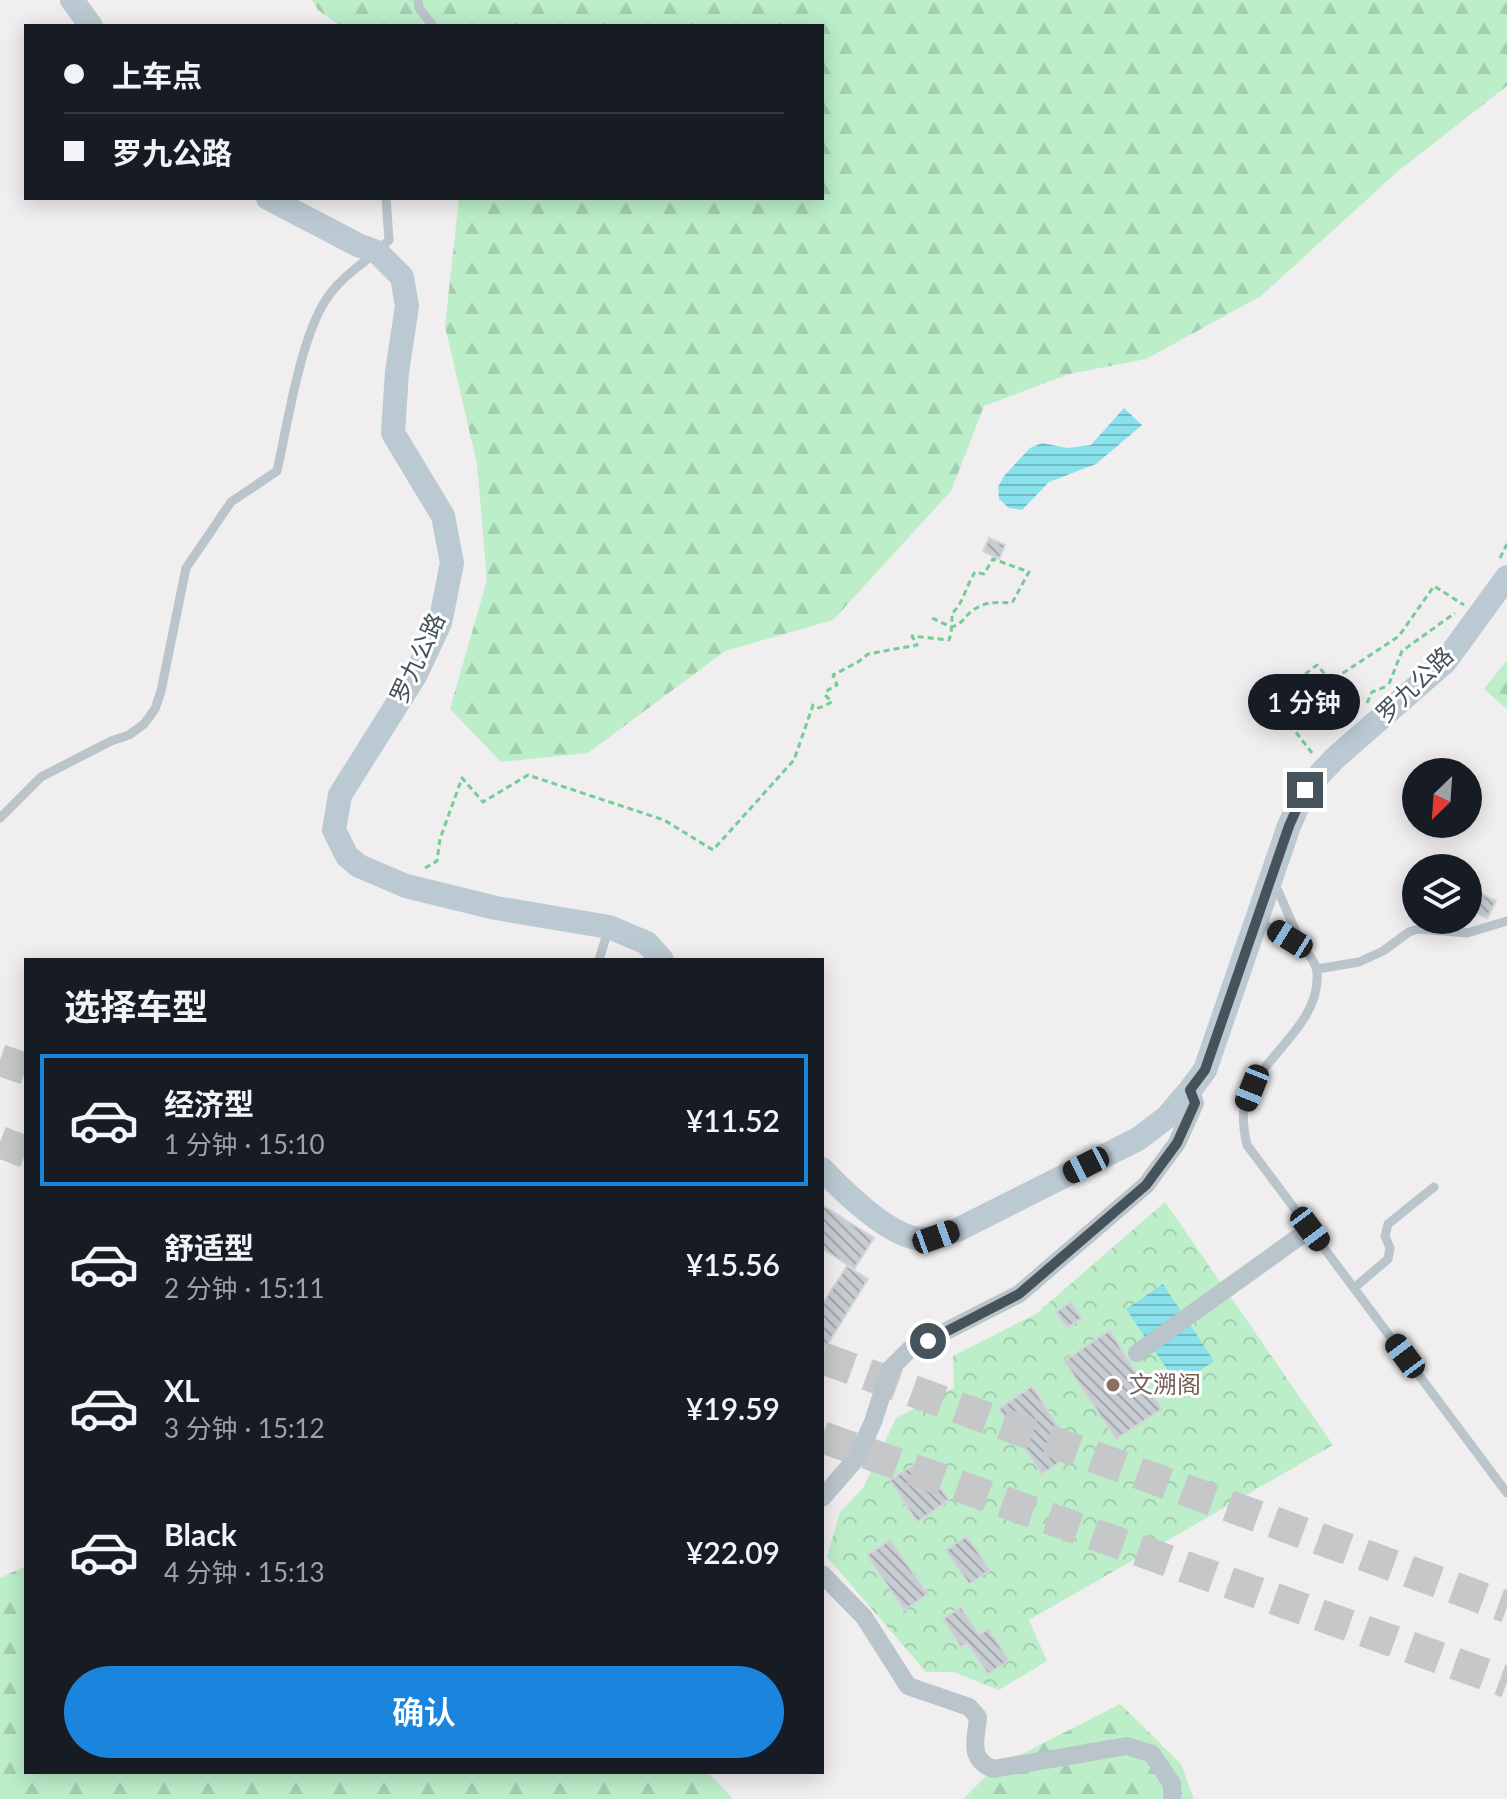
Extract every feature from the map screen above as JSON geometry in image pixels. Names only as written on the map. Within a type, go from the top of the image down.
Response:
[{"type":"street","points":[[72,0],[90,24]]},
{"type":"street","name":"罗九公路","points":[[272,200],[377,252],[402,277],[407,306],[397,372],[393,433],[443,516],[452,563],[440,623],[416,674],[340,795],[334,830],[347,856],[359,866],[406,886],[496,908],[609,927],[647,943],[660,958]]},
{"type":"street","name":"罗九公路","points":[[824,1171],[845,1193],[891,1227],[910,1238],[927,1239],[957,1230],[1138,1139],[1167,1117],[1205,1070],[1289,826],[1305,790],[1335,758],[1445,662],[1507,577]]},
{"type":"street","points":[[824,1496],[856,1459],[873,1422],[890,1369],[909,1350],[1019,1294],[1146,1185],[1177,1143],[1195,1103],[1190,1090]]},
{"type":"street","points":[[1140,1350],[1310,1229]]},
{"type":"street","points":[[824,1576],[864,1617],[908,1686],[969,1707],[978,1717],[975,1754],[981,1765],[993,1769],[1127,1746],[1152,1754],[1172,1784],[1172,1799]]},
{"type":"lane","points":[[418,0],[419,8],[431,24]]},
{"type":"lane","points":[[0,818],[41,777],[129,735],[144,724],[155,709],[186,568],[231,502],[277,471],[310,330],[328,295],[355,266],[389,240],[386,200]]},
{"type":"lane","points":[[1272,877],[1304,948],[1317,969],[1317,987],[1312,1004],[1252,1088],[1245,1106],[1243,1125],[1247,1145],[1507,1493]]},
{"type":"lane","points":[[1317,969],[1359,962],[1418,929],[1467,933],[1507,921]]},
{"type":"lane","points":[[1257,922],[1304,948]]},
{"type":"lane","points":[[600,958],[609,927]]},
{"type":"lane","points":[[1354,1288],[1388,1259],[1390,1248],[1385,1236],[1388,1224],[1434,1187]]},
{"type":"path","points":[[406,886],[414,874],[437,861],[440,839],[462,778],[483,802],[528,775],[664,820],[713,850],[794,760],[813,705],[819,708],[832,702],[825,695],[837,685],[833,675],[868,654],[917,645],[912,636],[949,640],[951,627],[952,613],[959,608],[959,602],[975,572],[984,574],[993,559],[1029,572],[1012,603],[989,602],[973,610],[959,626],[951,627],[930,617]]},
{"type":"path","points":[[1319,762],[1271,700],[1317,665],[1331,681],[1399,636],[1434,586],[1464,605]]},
{"type":"path","points":[[1389,685],[1402,651],[1470,599]]},
{"type":"green space","points":[[312,0],[1507,0],[1507,86],[1397,172],[1261,296],[1146,359],[1069,374],[984,406],[951,491],[833,620],[725,651],[588,753],[501,762],[450,709],[487,580],[477,464],[445,326],[459,200],[824,200],[824,24],[337,24],[318,10]]},
{"type":"green space","points":[[1507,660],[1507,709],[1484,689]]},
{"type":"green space","points":[[1165,1202],[1333,1445],[1029,1620],[1047,1661],[999,1690],[953,1672],[926,1672],[827,1557],[840,1512],[863,1488],[896,1418],[954,1388],[953,1356],[1036,1314]]},
{"type":"green space","points":[[24,1567],[24,1774],[710,1774],[733,1799],[0,1799],[0,1578]]},
{"type":"green space","points":[[1120,1704],[1181,1764],[1194,1799],[963,1799],[993,1769]]},
{"type":"water","points":[[1124,408],[1142,425],[1096,464],[1049,482],[1022,510],[1009,508],[999,499],[998,487],[1004,476],[1030,448],[1042,443],[1067,448],[1091,445]]},
{"type":"water","points":[[1163,1284],[1214,1361],[1178,1385],[1126,1309]]},
{"type":"building","points":[[989,538],[1005,545],[999,559],[983,551]]},
{"type":"building","points":[[1482,894],[1496,901],[1487,918],[1482,916]]},
{"type":"building","points":[[824,1206],[874,1238],[854,1269],[824,1249]]},
{"type":"building","points":[[847,1266],[868,1279],[824,1350],[824,1302]]},
{"type":"building","points":[[1071,1302],[1082,1318],[1067,1328],[1056,1312]]},
{"type":"building","name":"文溯阁","points":[[1110,1330],[1162,1409],[1116,1439],[1064,1361]]},
{"type":"building","points":[[1032,1386],[1075,1452],[1042,1474],[999,1409]]},
{"type":"building","points":[[921,1460],[949,1500],[917,1522],[890,1480]]},
{"type":"building","points":[[967,1536],[990,1570],[969,1584],[946,1550]]},
{"type":"building","points":[[890,1540],[928,1594],[904,1610],[867,1555]]},
{"type":"building","points":[[961,1607],[979,1635],[988,1629],[1009,1660],[988,1674],[967,1643],[961,1647],[943,1619]]},
{"type":"tunnel","points":[[0,1060],[24,1068]]},
{"type":"tunnel","points":[[0,1142],[24,1151]]},
{"type":"tunnel","points":[[824,1359],[1507,1607]]},
{"type":"tunnel","points":[[824,1438],[1507,1682]]},
{"type":"place","name":"文溯阁","points":[[1113,1385]]},
{"type":"route","points":[[928,1341],[1019,1294],[1146,1185],[1177,1143],[1195,1103],[1190,1090],[1205,1070],[1289,826],[1305,790]]}]
